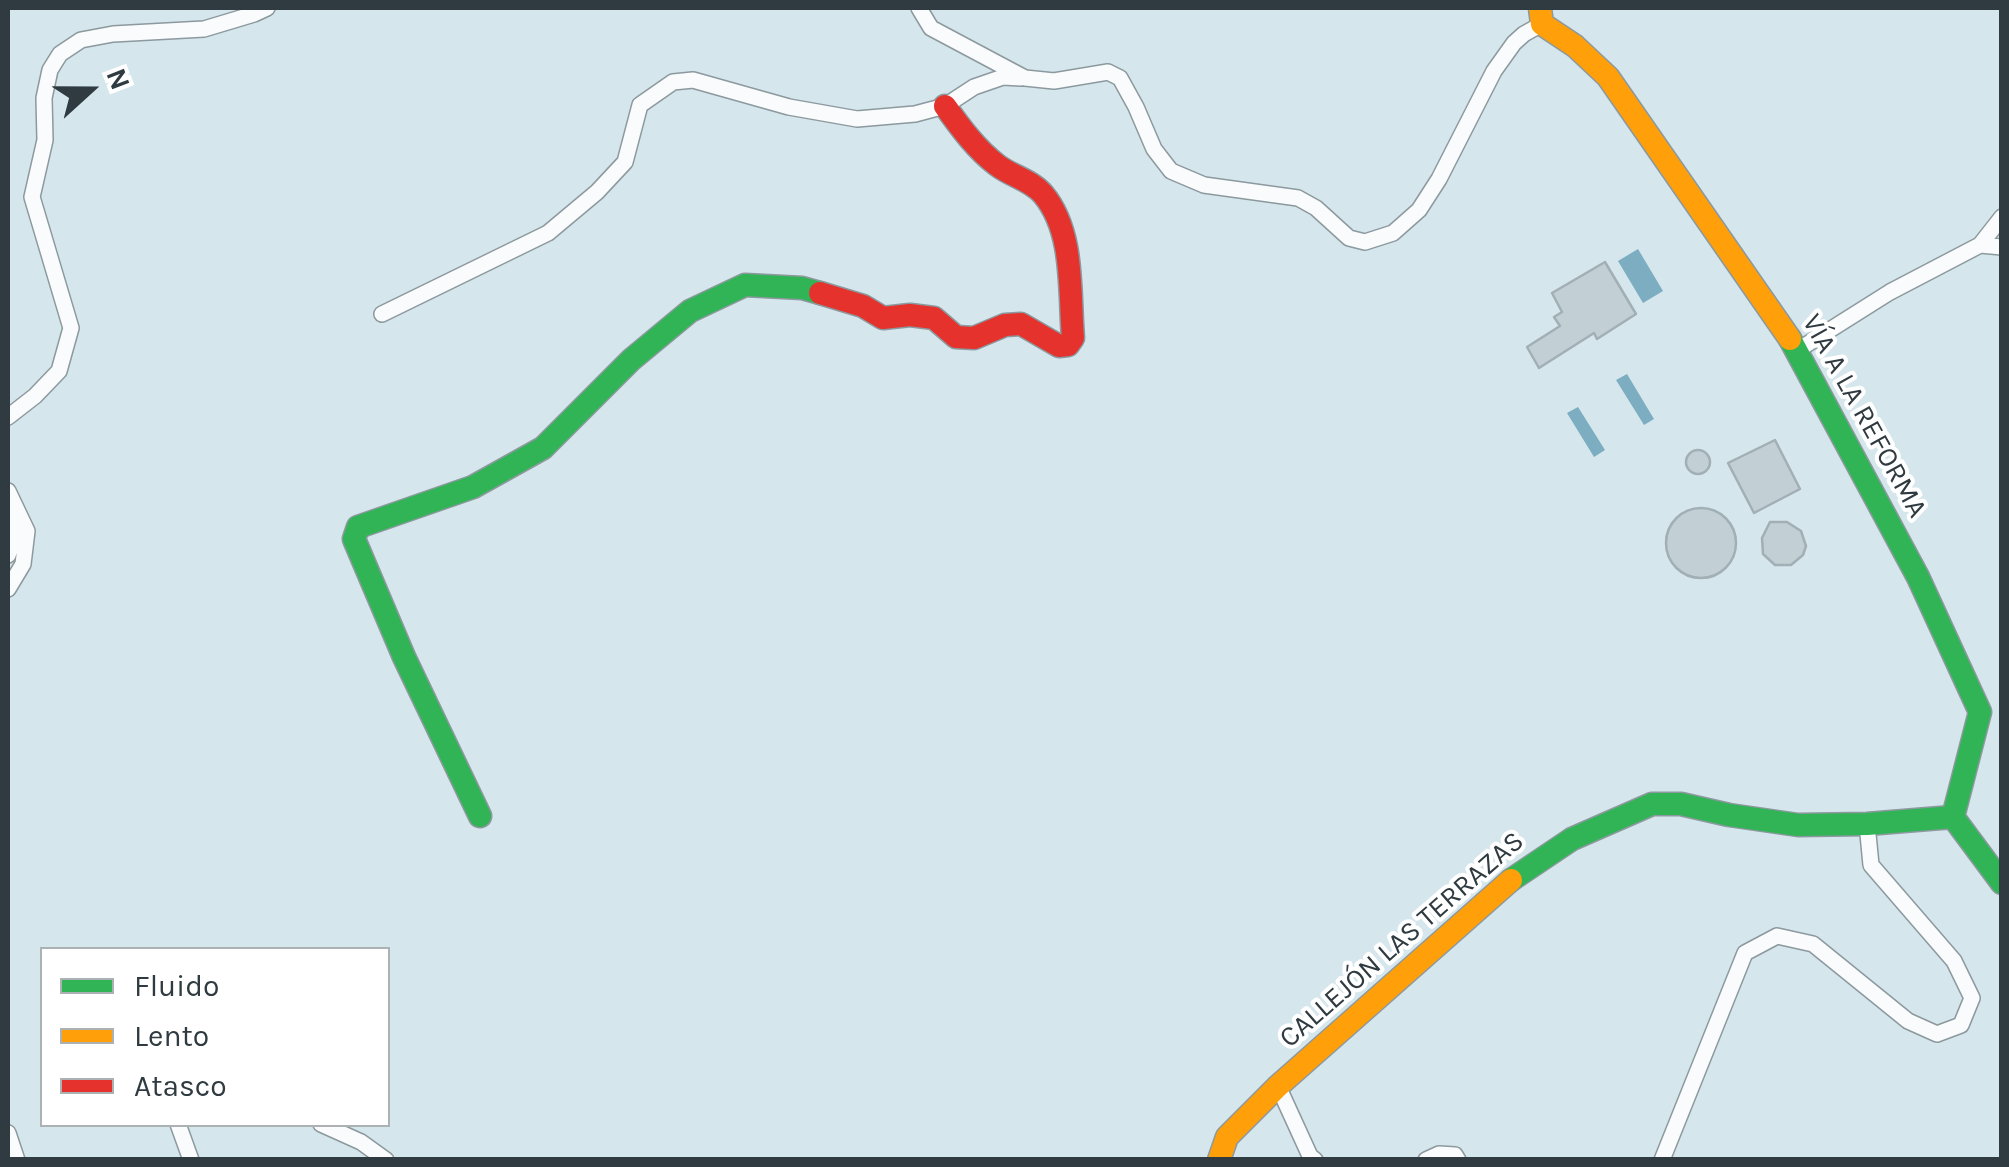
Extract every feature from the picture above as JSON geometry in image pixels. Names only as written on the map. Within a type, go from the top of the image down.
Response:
[{"type":"street","points":[[8,417],[59,371],[72,328],[32,197],[45,140],[44,98],[50,70],[60,54],[81,40],[113,34],[204,29],[266,8]]},
{"type":"street","points":[[919,8],[931,28],[1025,78]]},
{"type":"street","points":[[382,314],[548,233],[597,192],[625,162],[640,105],[674,82],[693,80],[789,107],[856,119],[915,114],[945,106],[974,87],[1003,77],[1054,82],[1108,72],[1120,78],[1154,149],[1171,171],[1204,184],[1298,198],[1316,208],[1349,238],[1366,242],[1393,233],[1419,210],[1494,72],[1514,43],[1541,16]]},
{"type":"street","name":"VÍA A LA REFORMA","points":[[1541,16],[1608,77],[1798,350],[1918,577],[1980,712],[1953,817]]},
{"type":"street","points":[[480,816],[404,657],[354,532],[358,527],[473,487],[516,465],[543,448],[631,360],[690,311],[745,286],[802,288],[863,306],[883,318],[910,314],[934,318],[956,337],[974,338],[1005,325],[1021,324],[1059,346],[1068,344],[1073,338],[1068,263],[1058,224],[1041,192],[997,165],[945,106]]},
{"type":"street","points":[[1798,350],[1890,292],[1980,245],[2002,217]]},
{"type":"street","points":[[1980,245],[2002,247]]},
{"type":"street","points":[[8,555],[14,539],[11,498]]},
{"type":"street","points":[[8,589],[23,564],[27,531],[11,498]]},
{"type":"street","name":"CALLEJÓN LAS TERRAZAS","points":[[1219,1160],[1227,1137],[1278,1086],[1517,874],[1616,818],[1652,804],[1681,804],[1798,825],[1953,817]]},
{"type":"street","points":[[1953,817],[2002,883]]},
{"type":"street","points":[[1662,1160],[1745,953],[1777,936],[1813,944],[1908,1021],[1938,1034],[1961,1025],[1972,998],[1954,961],[1871,865],[1867,824]]},
{"type":"street","points":[[1278,1086],[1315,1160]]},
{"type":"street","points":[[179,1127],[191,1160]]},
{"type":"street","points":[[328,1127],[361,1142],[386,1160]]},
{"type":"street","points":[[8,1134],[17,1160]]},
{"type":"street","points":[[1426,1160],[1440,1154],[1455,1155],[1458,1160]]},
{"type":"water","points":[[1638,249],[1663,291],[1643,303],[1618,261]]},
{"type":"water","points":[[1627,374],[1654,419],[1644,425],[1616,380]]},
{"type":"water","points":[[1578,407],[1605,450],[1594,457],[1567,413]]},
{"type":"building","points":[[1605,262],[1636,314],[1597,339],[1594,333],[1539,368],[1527,347],[1560,326],[1554,317],[1562,312],[1552,293]]},
{"type":"building","points":[[1775,440],[1800,489],[1754,513],[1728,463]]},
{"type":"building","points":[[1698,450],[1707,453],[1707,471],[1698,474],[1689,471],[1686,462],[1689,453]]},
{"type":"building","points":[[1701,508],[1725,519],[1736,543],[1725,567],[1701,578],[1677,567],[1666,543],[1677,519]]},
{"type":"building","points":[[1770,522],[1787,522],[1801,531],[1806,546],[1803,555],[1791,565],[1775,565],[1763,554],[1762,538]]},
{"type":"traffic: fast","points":[[480,816],[404,657],[354,539],[358,527],[473,487],[543,448],[631,360],[690,311],[745,285],[802,288],[820,293]]},
{"type":"traffic: fast","points":[[1790,339],[1918,577],[1980,712],[1953,817],[2002,883]]},
{"type":"traffic: fast","points":[[1511,880],[1572,839],[1652,804],[1681,804],[1798,825],[1953,817]]},
{"type":"traffic: slow","points":[[1540,8],[1542,24],[1575,46],[1608,77],[1790,339]]},
{"type":"traffic: slow","points":[[1219,1160],[1227,1137],[1278,1086],[1511,880]]},
{"type":"traffic: jam","points":[[820,293],[863,306],[883,318],[934,318],[956,337],[974,338],[1005,325],[1021,324],[1059,346],[1068,345],[1073,338],[1066,244],[1053,209],[1038,189],[982,152],[945,106]]}]
